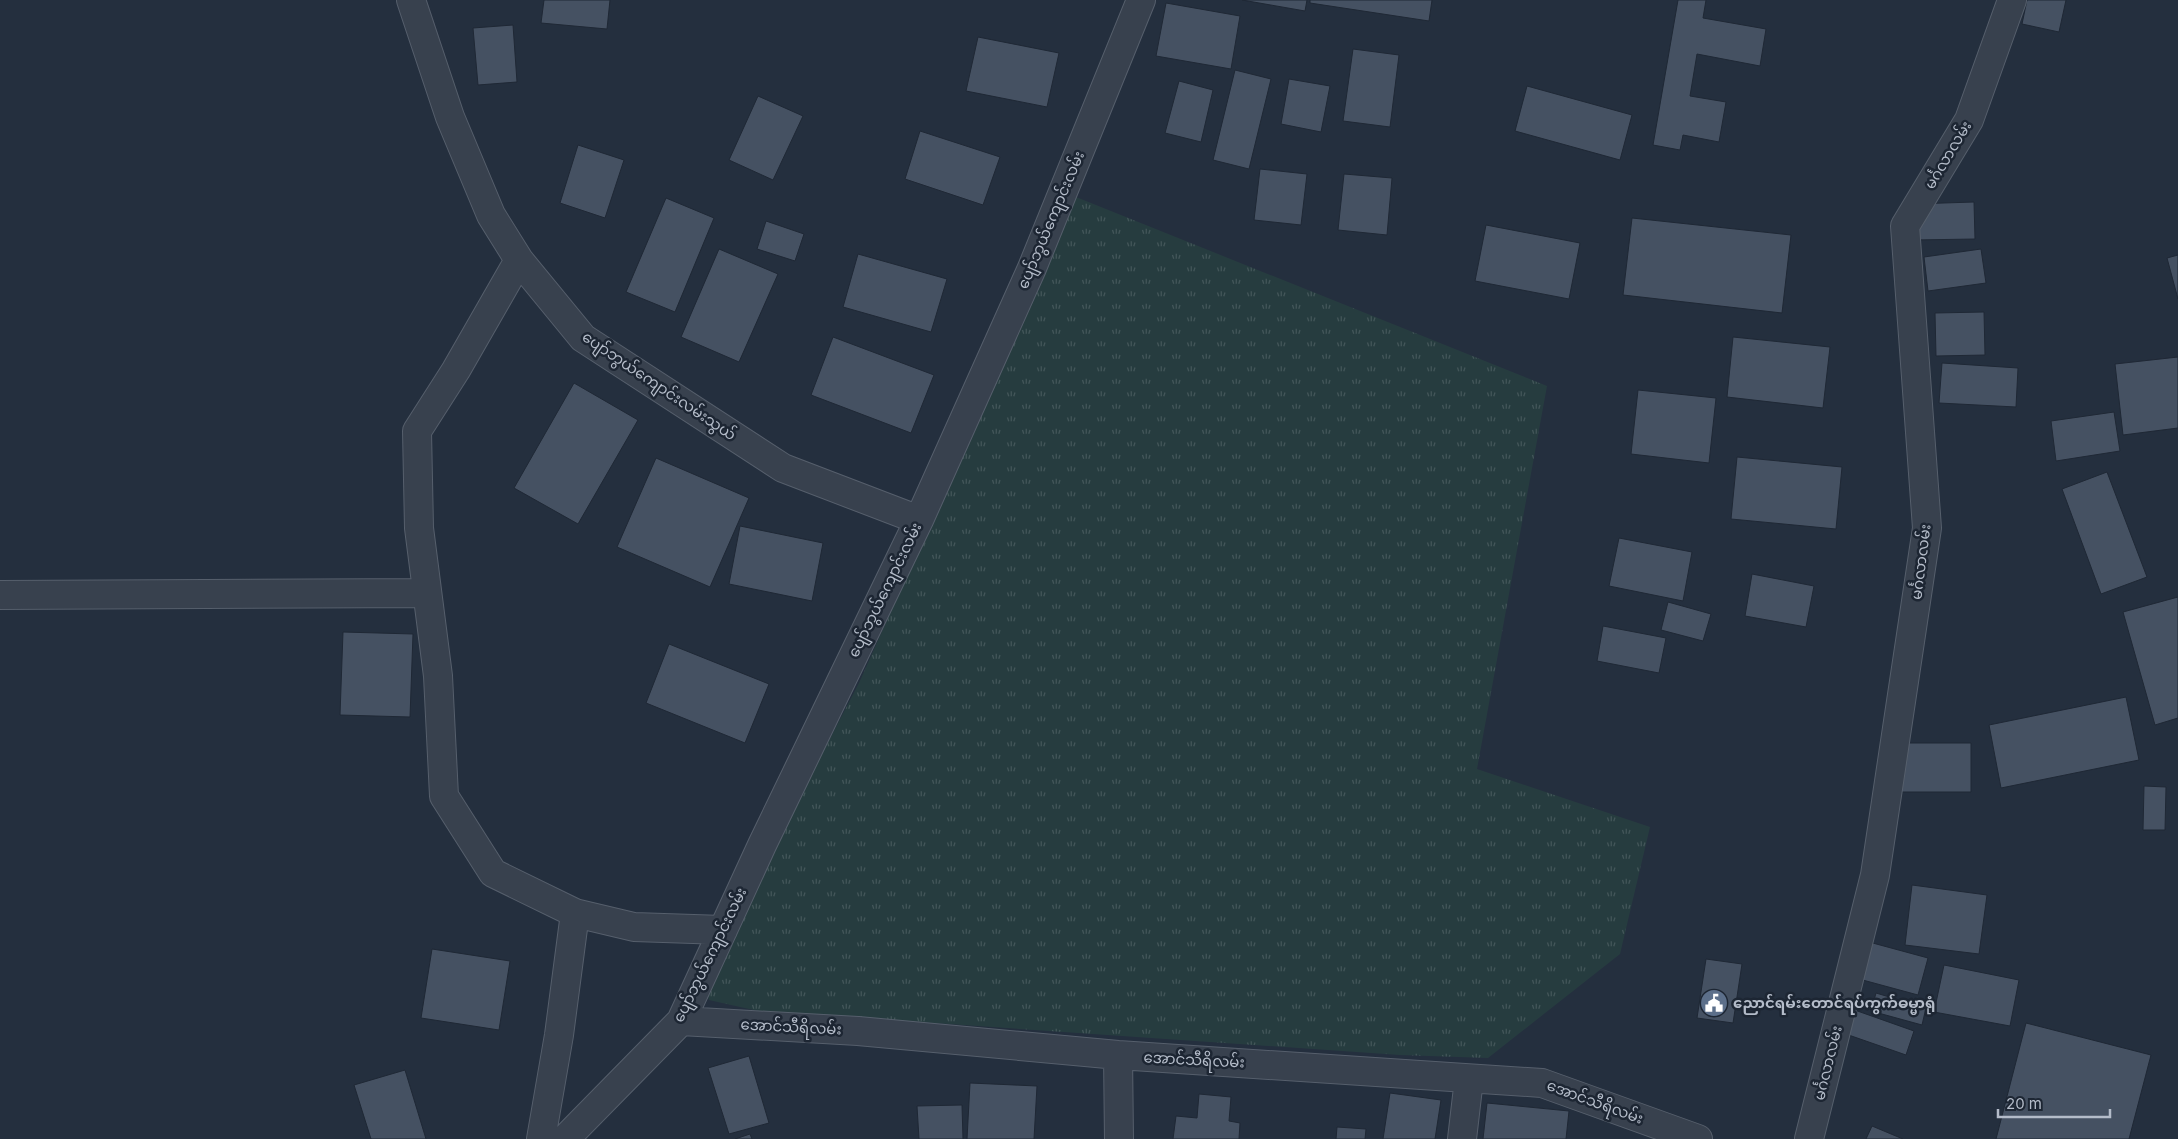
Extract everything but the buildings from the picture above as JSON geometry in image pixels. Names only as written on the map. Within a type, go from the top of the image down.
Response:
[{"type":"street","name":"ပျော်ဘွယ်ကျောင်းလမ်းသွယ်","points":[[411,0],[461,144],[491,215],[519,260],[583,338],[677,401],[783,468],[918,520]]},
{"type":"street","name":"ပျော်ဘွယ်ကျောင်းလမ်း","points":[[565,1139],[682,1021],[723,930],[918,520],[1032,268],[1142,0]]},
{"type":"street","name":"မင်္ဂလာလမ်း","points":[[1809,1139],[1875,875],[1927,528],[1905,226],[1969,120],[2012,0]]},
{"type":"street","points":[[519,260],[456,370],[417,431],[419,528],[438,676],[444,796],[493,873],[575,913],[634,926],[723,930]]},
{"type":"street","points":[[0,595],[427,593]]},
{"type":"street","points":[[540,1139],[559,1035],[575,913]]},
{"type":"street","name":"အောင်သီရိလမ်း","points":[[682,1021],[858,1031],[1118,1055],[1542,1083],[1698,1139]]},
{"type":"street","points":[[1118,1055],[1119,1139]]},
{"type":"street","points":[[1462,1139],[1469,1079]]},
{"type":"green space","points":[[1076,197],[1547,386],[1477,769],[1650,827],[1620,954],[1488,1058],[1400,1055],[758,1011],[709,1000],[703,981],[859,683]]},
{"type":"place","name":"ညောင်ရမ်းတောင်ရပ်ကွက်ဓမ္မာရုံ","points":[[1714,1003]]}]
